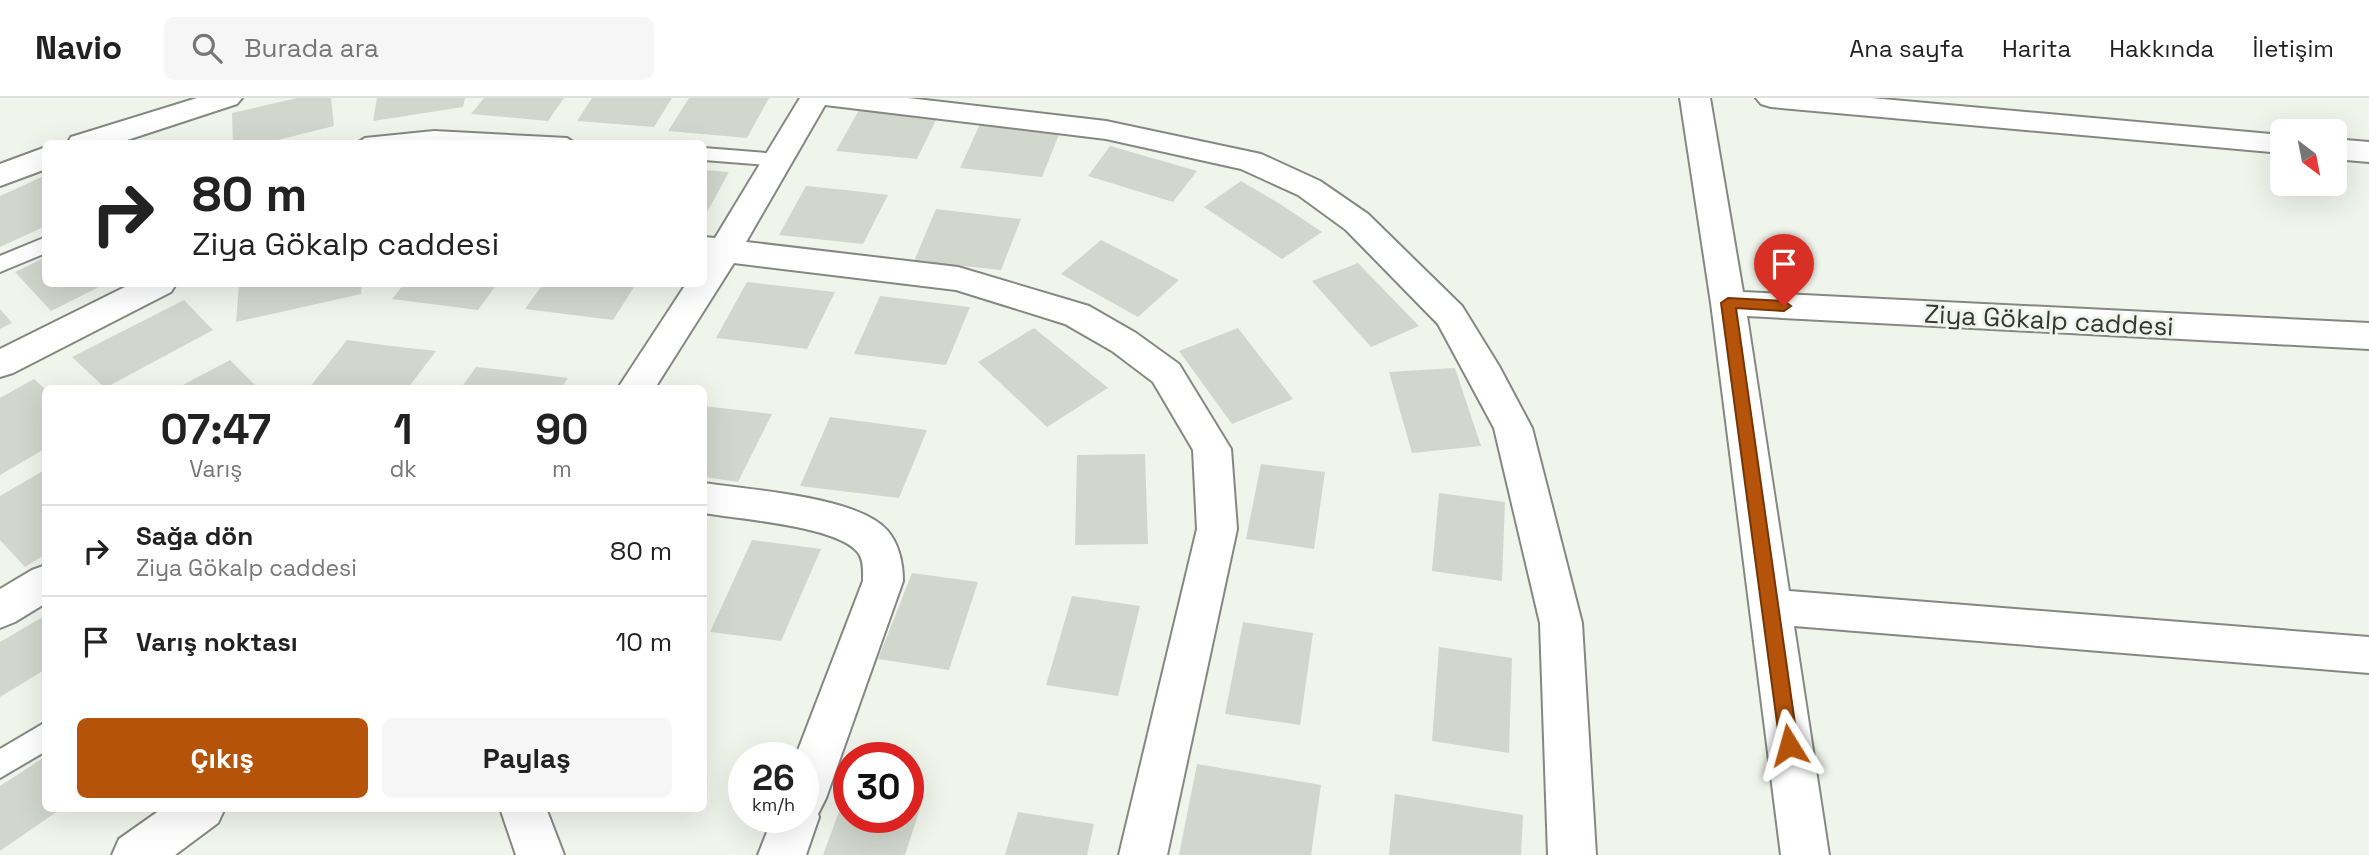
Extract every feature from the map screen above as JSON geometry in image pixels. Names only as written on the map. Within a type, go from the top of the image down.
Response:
[{"type":"street","points":[[95,140],[227,98]]},
{"type":"street","points":[[815,98],[778,160],[714,249],[958,279],[1077,315],[1125,342],[1166,373],[1212,449],[1217,529],[1143,855]]},
{"type":"street","points":[[831,98],[1106,130],[1250,161],[1309,188],[1357,222],[1450,315],[1481,366],[1513,428],[1561,623],[1572,855]]},
{"type":"street","points":[[1695,98],[1728,303],[1805,855]]},
{"type":"street","points":[[1771,98],[2270,143]]},
{"type":"street","points":[[2347,150],[2369,152]]},
{"type":"street","points":[[0,176],[42,159]]},
{"type":"street","points":[[0,364],[153,287]]},
{"type":"street","points":[[638,385],[693,287]]},
{"type":"street","name":"Ziya Gökalp caddesi","points":[[1728,303],[2369,337]]},
{"type":"street","points":[[707,498],[838,520],[872,540],[883,561],[883,580],[819,754]]},
{"type":"street","points":[[0,610],[42,584]]},
{"type":"street","points":[[1770,607],[2369,655]]},
{"type":"street","points":[[136,855],[196,812]]},
{"type":"street","points":[[524,812],[540,855]]},
{"type":"street","points":[[782,855],[790,833]]},
{"type":"lane","points":[[404,140],[434,137],[491,140]]},
{"type":"lane","points":[[707,155],[778,160]]},
{"type":"lane","points":[[0,265],[42,246]]},
{"type":"lane","points":[[0,765],[42,738]]},
{"type":"building","points":[[297,98],[331,98],[334,126],[278,140],[233,140],[232,113]]},
{"type":"building","points":[[377,98],[465,98],[463,107],[373,121]]},
{"type":"building","points":[[484,98],[564,98],[548,121],[471,114]]},
{"type":"building","points":[[592,98],[672,98],[654,127],[577,121]]},
{"type":"building","points":[[689,98],[769,98],[747,138],[668,131]]},
{"type":"building","points":[[860,108],[938,116],[917,159],[836,151]]},
{"type":"building","points":[[980,124],[1060,132],[1042,177],[960,168]]},
{"type":"building","points":[[1110,146],[1197,171],[1173,202],[1088,176]]},
{"type":"building","points":[[707,170],[729,172],[707,212]]},
{"type":"building","points":[[42,177],[42,228],[0,247],[0,196]]},
{"type":"building","points":[[1241,181],[1322,232],[1282,259],[1204,207]]},
{"type":"building","points":[[806,186],[888,195],[863,244],[779,235]]},
{"type":"building","points":[[936,209],[1021,219],[1001,270],[914,261]]},
{"type":"building","points":[[1101,240],[1179,280],[1138,317],[1061,274]]},
{"type":"building","points":[[42,259],[42,287],[99,287],[51,311],[15,272]]},
{"type":"building","points":[[1358,263],[1419,326],[1371,347],[1312,281]]},
{"type":"building","points":[[747,282],[835,292],[807,349],[716,338]]},
{"type":"building","points":[[239,287],[362,287],[361,294],[236,322]]},
{"type":"building","points":[[402,287],[495,287],[478,310],[392,299]]},
{"type":"building","points":[[541,287],[634,287],[613,320],[525,309]]},
{"type":"building","points":[[880,296],[970,307],[946,365],[854,354]]},
{"type":"building","points":[[184,300],[213,330],[111,385],[102,385],[72,357]]},
{"type":"building","points":[[0,309],[12,323],[0,329]]},
{"type":"building","points":[[1034,328],[1108,388],[1047,427],[978,362]]},
{"type":"building","points":[[1238,328],[1293,399],[1232,424],[1179,351]]},
{"type":"building","points":[[347,340],[436,351],[410,385],[311,385]]},
{"type":"building","points":[[230,360],[255,385],[183,385]]},
{"type":"building","points":[[476,367],[568,378],[563,385],[463,385]]},
{"type":"building","points":[[1455,368],[1481,446],[1412,453],[1389,372]]},
{"type":"building","points":[[34,379],[42,386],[42,450],[0,475],[0,398]]},
{"type":"building","points":[[707,406],[772,414],[738,482],[707,477]]},
{"type":"building","points":[[830,417],[927,430],[899,498],[800,486]]},
{"type":"building","points":[[1145,454],[1148,544],[1075,545],[1077,455]]},
{"type":"building","points":[[1261,464],[1325,472],[1314,549],[1246,539]]},
{"type":"building","points":[[42,471],[42,556],[25,567],[0,540],[0,496]]},
{"type":"building","points":[[1439,493],[1505,502],[1502,581],[1432,571]]},
{"type":"building","points":[[752,540],[821,549],[781,641],[710,632]]},
{"type":"building","points":[[912,573],[978,582],[949,670],[878,659]]},
{"type":"building","points":[[1072,596],[1140,606],[1118,696],[1046,685]]},
{"type":"building","points":[[42,617],[42,671],[0,697],[0,642]]},
{"type":"building","points":[[1243,622],[1313,633],[1300,725],[1225,714]]},
{"type":"building","points":[[1439,647],[1512,658],[1509,753],[1432,741]]},
{"type":"building","points":[[42,759],[42,812],[56,812],[0,851],[0,786]]},
{"type":"building","points":[[1197,764],[1321,785],[1311,855],[1179,855]]},
{"type":"building","points":[[1395,794],[1523,815],[1521,855],[1389,855]]},
{"type":"building","points":[[1018,812],[1094,824],[1087,855],[1005,855]]},
{"type":"building","points":[[833,828],[833,833],[912,833],[905,855],[823,855]]},
{"type":"route","points":[[1784,306],[1728,303],[1789,745]]}]
